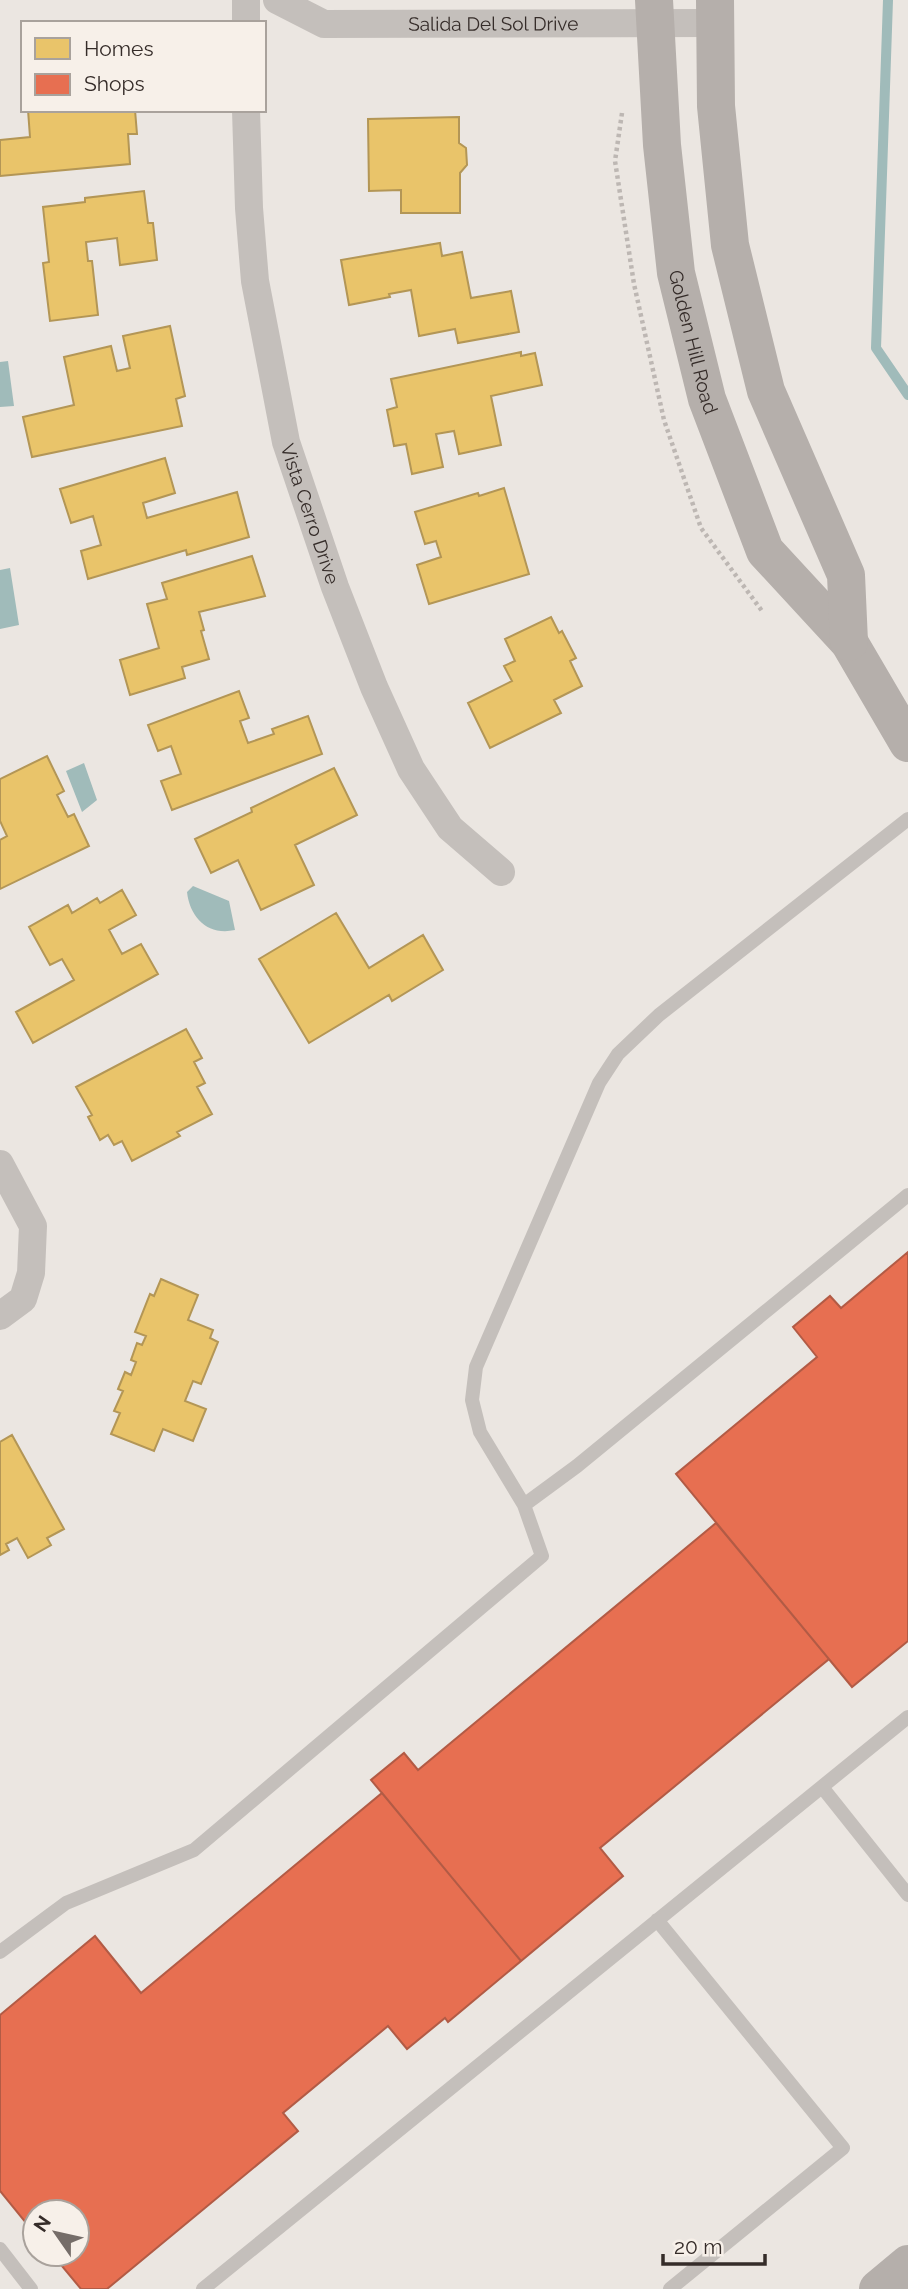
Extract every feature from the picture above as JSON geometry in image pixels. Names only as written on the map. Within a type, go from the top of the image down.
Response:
[{"type":"main road","name":"Golden Hill Road","points":[[654,12],[662,145],[676,272],[707,399],[765,551],[849,642],[908,743]]},
{"type":"main road","name":"Golden Hill Road","points":[[715,12],[716,106],[730,245],[766,391],[846,575],[849,642]]},
{"type":"main road","points":[[878,2289],[908,2264]]},
{"type":"street","points":[[246,0],[246,21]]},
{"type":"street","name":"Salida Del Sol Drive","points":[[277,0],[324,24],[715,12]]},
{"type":"street","name":"Vista Cerro Drive","points":[[246,112],[249,208],[255,281],[286,442],[335,587],[374,687],[411,769],[450,828],[501,872]]},
{"type":"street","points":[[0,1164],[33,1226],[31,1273],[23,1299],[0,1316]]},
{"type":"lane","points":[[0,1952],[66,1903],[194,1850],[542,1556],[524,1505],[480,1432],[472,1401],[476,1367],[598,1083],[618,1054],[659,1015],[908,819]]},
{"type":"lane","points":[[524,1505],[577,1466],[908,1195]]},
{"type":"lane","points":[[203,2289],[908,1717]]},
{"type":"lane","points":[[822,1787],[908,1895]]},
{"type":"lane","points":[[657,1920],[843,2148],[670,2289]]},
{"type":"lane","points":[[0,2249],[31,2289]]},
{"type":"water","points":[[8,361],[14,406],[0,407],[0,362]]},
{"type":"water","points":[[10,568],[19,625],[0,629],[0,570]]},
{"type":"water","points":[[84,763],[97,800],[82,812],[66,771]]},
{"type":"water","points":[[193,886],[229,901],[235,930],[217,930],[196,917],[187,892]]},
{"type":"building: Homes","points":[[28,112],[135,112],[137,134],[128,134],[130,164],[0,176],[0,140],[30,137]]},
{"type":"building: Homes","points":[[459,117],[459,143],[466,148],[467,165],[460,173],[460,213],[401,213],[401,190],[369,191],[368,119]]},
{"type":"building: Homes","points":[[144,191],[148,223],[153,223],[157,260],[120,265],[117,238],[86,242],[88,261],[92,261],[98,315],[50,321],[43,263],[49,262],[43,207],[85,202],[85,198]]},
{"type":"building: Homes","points":[[440,243],[442,256],[462,252],[471,298],[511,291],[519,332],[458,343],[455,329],[419,336],[411,290],[349,305],[341,260]]},
{"type":"building: Homes","points":[[170,326],[185,396],[176,399],[182,426],[32,457],[23,417],[74,405],[64,357],[111,346],[117,371],[130,368],[123,336]]},
{"type":"building: Homes","points":[[521,352],[521,356],[535,353],[542,385],[491,396],[501,445],[459,454],[454,431],[436,434],[443,467],[412,474],[406,444],[394,446],[387,410],[397,407],[391,379]]},
{"type":"building: Homes","points":[[165,458],[175,493],[143,503],[147,518],[237,492],[249,537],[187,555],[186,550],[88,579],[81,551],[101,545],[93,516],[71,523],[60,489]]},
{"type":"building: Homes","points":[[504,488],[529,574],[429,604],[417,565],[441,557],[436,541],[425,544],[415,512]]},
{"type":"building: Homes","points":[[252,556],[265,596],[199,612],[209,659],[182,667],[185,678],[130,695],[120,660],[159,648],[147,604],[167,599],[162,583]]},
{"type":"building: Homes","points":[[551,617],[559,633],[562,631],[576,658],[570,661],[582,686],[554,700],[561,713],[490,748],[468,703],[512,681],[504,666],[515,661],[505,639]]},
{"type":"building: Homes","points":[[239,691],[249,718],[240,721],[248,743],[274,734],[272,729],[308,716],[322,754],[172,810],[161,781],[181,774],[171,746],[158,751],[148,725]]},
{"type":"building: Homes","points":[[47,756],[64,791],[57,795],[68,817],[74,814],[89,846],[0,889],[0,840],[7,836],[0,821],[0,779]]},
{"type":"building: Homes","points":[[334,768],[357,815],[295,845],[314,885],[261,910],[238,860],[211,873],[195,839],[252,812],[251,808]]},
{"type":"building: Homes","points":[[122,890],[136,915],[109,930],[122,954],[141,944],[158,974],[33,1043],[16,1012],[74,980],[62,959],[50,965],[29,927],[68,905],[72,913],[97,898],[100,903]]},
{"type":"building: Homes","points":[[336,913],[369,968],[423,935],[443,970],[392,1001],[389,995],[309,1043],[259,959]]},
{"type":"building: Homes","points":[[186,1029],[202,1058],[194,1062],[205,1083],[197,1087],[212,1114],[177,1132],[180,1136],[132,1161],[122,1141],[114,1145],[108,1135],[100,1140],[88,1117],[92,1115],[76,1087]]},
{"type":"building: Homes","points":[[161,1279],[198,1295],[188,1320],[213,1330],[210,1338],[218,1342],[201,1384],[193,1381],[185,1401],[206,1409],[193,1441],[163,1429],[154,1451],[111,1434],[120,1413],[114,1411],[123,1391],[118,1389],[125,1372],[131,1375],[136,1362],[131,1360],[137,1343],[142,1345],[146,1336],[135,1332],[150,1294],[154,1296]]},
{"type":"building: Homes","points":[[12,1435],[64,1529],[47,1538],[51,1545],[28,1558],[17,1538],[6,1544],[9,1550],[0,1555],[0,1442]]},
{"type":"building: Shops","points":[[908,1252],[908,1641],[852,1687],[676,1474],[817,1357],[793,1327],[830,1296],[841,1308]]},
{"type":"building: Shops","points":[[716,1523],[829,1659],[600,1848],[623,1876],[521,1961],[371,1780],[404,1753],[418,1770]]},
{"type":"building: Shops","points":[[382,1793],[521,1961],[448,2022],[445,2018],[407,2049],[388,2026],[283,2113],[298,2131],[107,2289],[81,2289],[64,2268],[91,2268],[91,2198],[21,2198],[21,2217],[0,2191],[0,2015],[95,1936],[141,1993]]},
{"type":"waterway","points":[[888,0],[876,348],[908,395]]}]
